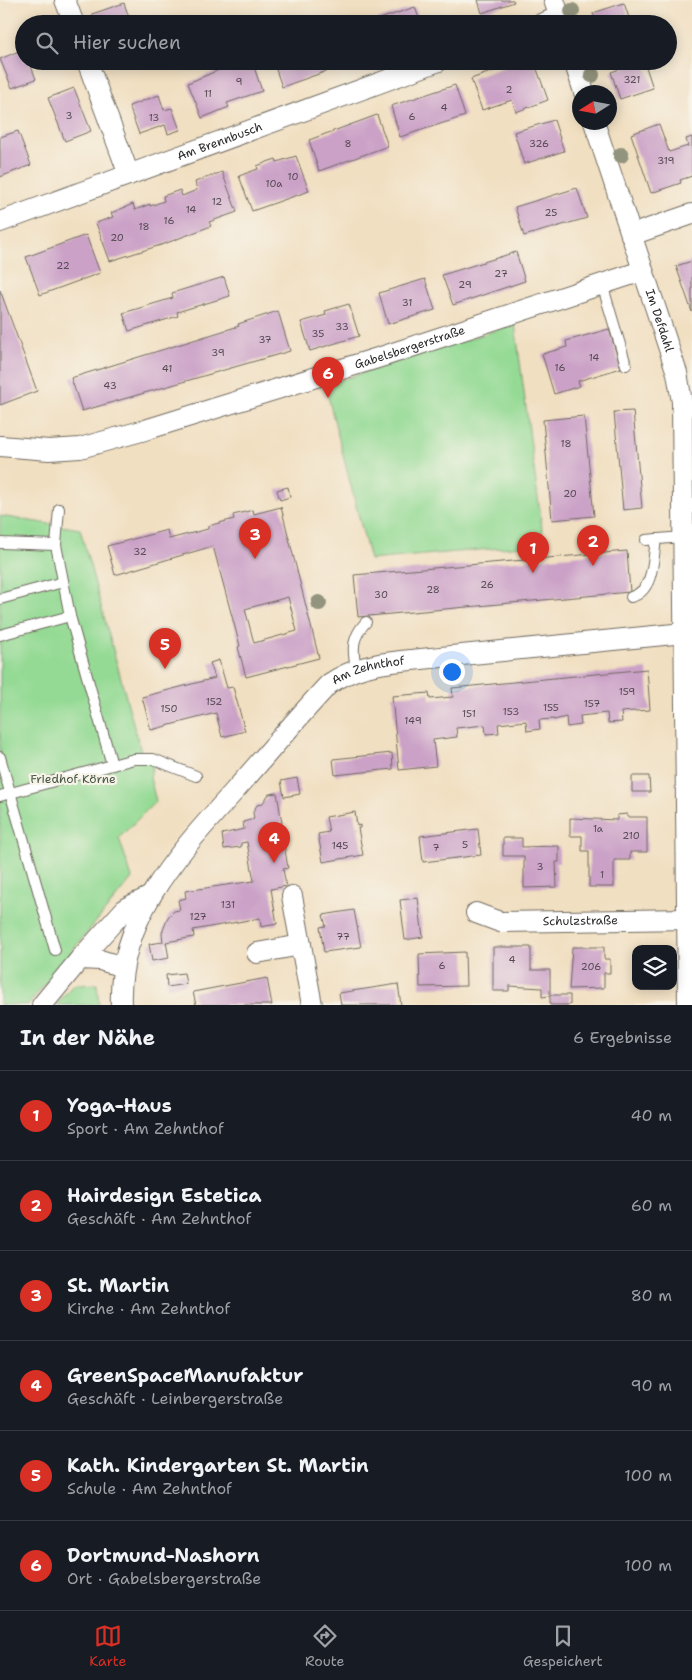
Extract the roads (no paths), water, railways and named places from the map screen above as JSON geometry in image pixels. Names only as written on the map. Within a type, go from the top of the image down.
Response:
[{"type":"street","points":[[65,0],[71,15]]},
{"type":"street","points":[[90,70],[129,175]]},
{"type":"street","name":"Am Brennbusch","points":[[0,222],[415,70]]},
{"type":"street","points":[[577,70],[582,85]]},
{"type":"street","name":"Im Defdahl","points":[[597,130],[687,403],[683,537],[684,633],[689,685],[688,919],[690,955],[688,1005]]},
{"type":"street","points":[[631,235],[692,214]]},
{"type":"street","name":"Gabelsbergerstraße","points":[[0,446],[49,450],[80,448],[384,356],[642,271]]},
{"type":"street","name":"Am Zehnthof","points":[[122,1005],[123,967],[127,947],[136,922],[151,896],[198,832],[329,684],[356,668],[401,660],[684,633]]},
{"type":"street","name":"Am Zehnthof","points":[[42,1005],[126,908],[151,896]]},
{"type":"street","points":[[292,896],[312,1005]]},
{"type":"street","name":"Schulzstraße","points":[[476,913],[500,922],[688,919]]},
{"type":"street","points":[[257,953],[301,945]]},
{"type":"street","points":[[80,959],[100,960],[123,967]]},
{"type":"lane","points":[[602,284],[626,365]]},
{"type":"lane","points":[[59,510],[56,545],[70,616],[112,765]]},
{"type":"lane","points":[[631,597],[642,592],[648,583],[651,540],[683,537]]},
{"type":"lane","points":[[0,543],[56,545]]},
{"type":"lane","points":[[0,599],[64,582]]},
{"type":"lane","points":[[0,635],[70,616]]},
{"type":"lane","points":[[356,668],[352,646],[360,629],[366,622]]},
{"type":"lane","points":[[0,757],[5,795],[55,950]]},
{"type":"lane","points":[[5,795],[134,759],[153,759],[196,776]]},
{"type":"place","name":"Dortmund-Nashorn","points":[[328,398]]},
{"type":"place","name":"St. Martin","points":[[255,559]]},
{"type":"place","name":"Hairdesign Estetica","points":[[593,566]]},
{"type":"place","name":"Yoga-Haus","points":[[533,573]]},
{"type":"place","name":"Kath. Kindergarten St. Martin","points":[[165,669]]},
{"type":"place","name":"GreenSpaceManufaktur","points":[[274,863]]},
{"type":"park label","name":"Friedhof Körne","points":[[73,779]]}]
